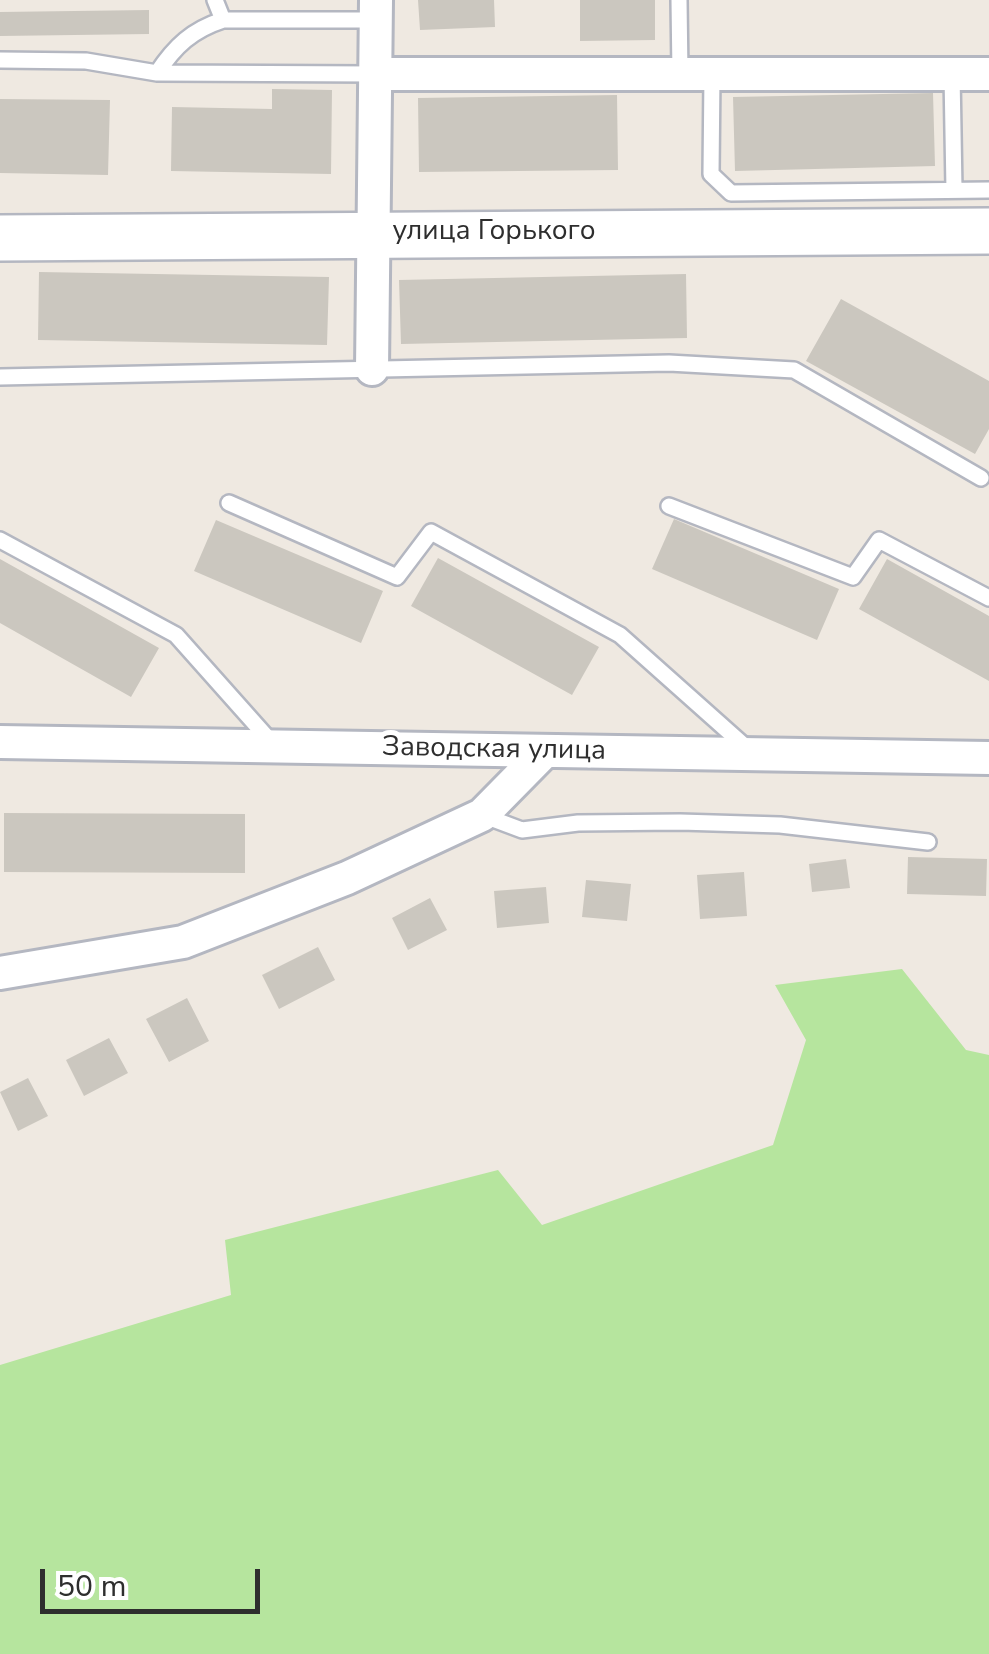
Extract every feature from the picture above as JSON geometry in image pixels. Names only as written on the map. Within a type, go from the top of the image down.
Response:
[{"type":"main road","name":"улица Горького","points":[[0,238],[374,232],[989,232]]},
{"type":"street","points":[[372,369],[376,10]]},
{"type":"street","points":[[376,74],[989,74]]},
{"type":"street","name":"Заводская улица","points":[[0,742],[989,758]]},
{"type":"street","points":[[0,972],[182,942],[348,878],[482,815],[545,751]]},
{"type":"lane","points":[[215,0],[223,20]]},
{"type":"lane","points":[[680,0],[711,174],[731,194],[989,190]]},
{"type":"lane","points":[[157,73],[174,47],[201,26],[223,20],[376,10]]},
{"type":"lane","points":[[0,60],[86,61],[157,73],[376,74]]},
{"type":"lane","points":[[952,74],[954,190]]},
{"type":"lane","points":[[0,378],[669,362],[794,370],[980,478]]},
{"type":"lane","points":[[229,503],[397,577],[431,532],[620,635],[754,754]]},
{"type":"lane","points":[[669,506],[853,577],[879,540],[989,598]]},
{"type":"lane","points":[[0,540],[176,635],[275,747]]},
{"type":"lane","points":[[482,815],[522,830],[578,822],[780,825],[928,842]]},
{"type":"green space","points":[[902,969],[966,1050],[989,1055],[989,1654],[0,1654],[0,1365],[231,1295],[225,1240],[498,1170],[542,1225],[773,1145],[806,1040],[775,985]]},
{"type":"building","points":[[418,0],[494,0],[495,27],[420,30]]},
{"type":"building","points":[[580,0],[655,0],[655,40],[580,41]]},
{"type":"building","points":[[149,10],[149,34],[0,36],[0,12]]},
{"type":"building","points":[[272,89],[332,90],[331,174],[171,171],[172,107],[272,109]]},
{"type":"building","points":[[933,93],[935,166],[735,171],[733,97]]},
{"type":"building","points":[[617,95],[618,170],[419,172],[418,98]]},
{"type":"building","points":[[0,99],[110,100],[108,175],[0,173]]},
{"type":"building","points":[[39,272],[329,277],[327,345],[38,340]]},
{"type":"building","points":[[686,274],[687,338],[401,344],[399,280]]},
{"type":"building","points":[[841,299],[989,381],[989,429],[975,454],[806,361]]},
{"type":"building","points":[[674,519],[839,589],[817,640],[652,569]]},
{"type":"building","points":[[216,520],[383,591],[361,643],[194,571]]},
{"type":"building","points":[[438,558],[599,647],[572,695],[411,606]]},
{"type":"building","points":[[0,559],[159,648],[131,697],[0,623]]},
{"type":"building","points":[[887,559],[989,616],[989,681],[859,609]]},
{"type":"building","points":[[4,813],[245,814],[245,873],[4,872]]},
{"type":"building","points":[[908,857],[987,859],[986,896],[907,894]]},
{"type":"building","points":[[846,859],[850,888],[812,892],[809,864]]},
{"type":"building","points":[[744,872],[747,916],[700,919],[697,875]]},
{"type":"building","points":[[586,880],[631,884],[627,921],[582,917]]},
{"type":"building","points":[[546,887],[549,923],[497,928],[494,891]]},
{"type":"building","points":[[430,898],[447,930],[408,950],[392,918]]},
{"type":"building","points":[[318,947],[335,980],[279,1009],[262,975]]},
{"type":"building","points":[[187,998],[209,1041],[169,1062],[146,1019]]},
{"type":"building","points":[[109,1038],[128,1073],[84,1096],[66,1060]]},
{"type":"building","points":[[28,1078],[48,1116],[18,1131],[0,1092]]}]
